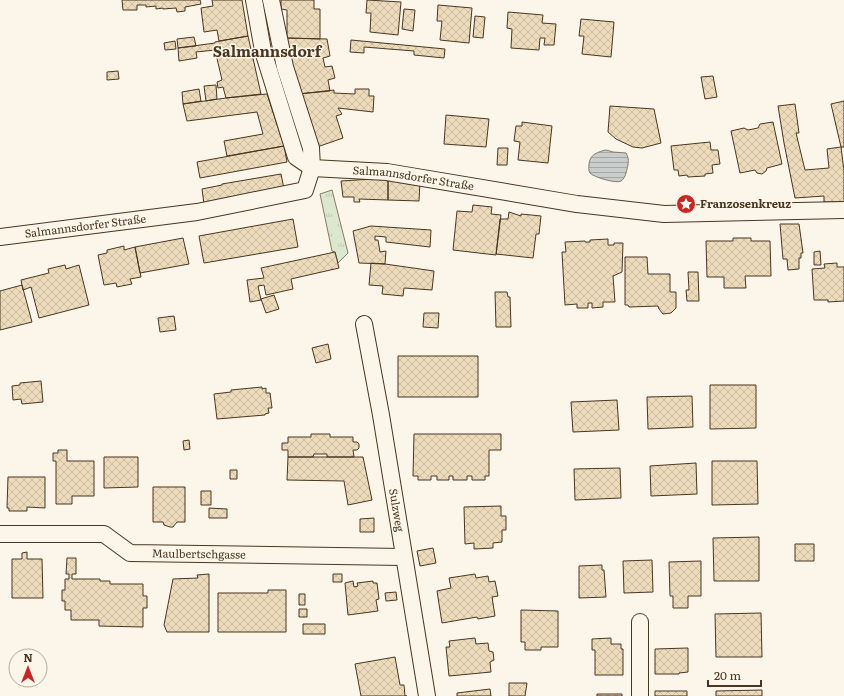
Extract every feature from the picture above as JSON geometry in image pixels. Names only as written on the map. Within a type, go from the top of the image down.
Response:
[{"type":"street","points":[[254,0],[263,51],[296,157],[312,168]]},
{"type":"street","points":[[271,0],[285,67],[311,148],[312,168]]},
{"type":"street","name":"Salmannsdorfer Straße","points":[[0,237],[197,212],[305,190],[312,168],[387,172],[577,204],[664,214],[844,210]]},
{"type":"street","name":"Sulzweg","points":[[364,324],[381,414],[427,696]]},
{"type":"street","name":"Maulbertschgasse","points":[[0,534],[104,534],[130,553],[404,557]]},
{"type":"street","points":[[640,622],[640,696]]},
{"type":"green space","points":[[332,190],[348,253],[338,263],[335,252],[332,251],[320,194]]},
{"type":"shaded area","points":[[606,150],[626,153],[628,160],[625,176],[619,182],[605,180],[592,175],[589,172],[591,158],[597,153]]},
{"type":"building","points":[[122,0],[200,0],[201,4],[185,7],[185,11],[177,12],[176,8],[156,9],[156,6],[146,7],[146,5],[137,5],[137,10],[123,10]]},
{"type":"building","points":[[212,0],[242,0],[248,36],[219,41],[217,30],[204,32],[201,8],[213,6]]},
{"type":"building","points":[[281,0],[314,0],[314,9],[320,9],[320,39],[287,38],[287,10],[281,9]]},
{"type":"building","points":[[367,0],[401,2],[398,35],[370,32],[371,13],[366,13]]},
{"type":"building","points":[[438,5],[472,8],[469,43],[440,40],[442,21],[437,21]]},
{"type":"building","points":[[404,9],[415,10],[413,31],[402,29]]},
{"type":"building","points":[[508,12],[543,15],[542,23],[556,24],[554,45],[544,45],[545,38],[540,38],[539,50],[511,48],[512,29],[507,28]]},
{"type":"building","points":[[475,16],[485,17],[483,38],[473,37]]},
{"type":"building","points":[[581,19],[614,22],[611,57],[582,54],[584,36],[579,36]]},
{"type":"building","points":[[248,36],[261,94],[226,98],[223,87],[218,88],[217,82],[222,80],[215,50],[196,52],[197,58],[179,61],[178,48],[215,43]]},
{"type":"building","points":[[194,37],[196,46],[178,48],[177,39]]},
{"type":"building","points":[[287,38],[327,39],[330,56],[323,58],[325,67],[332,66],[335,78],[328,80],[330,91],[298,94]]},
{"type":"building","points":[[351,40],[445,49],[444,58],[414,55],[414,51],[364,47],[364,53],[350,52]]},
{"type":"building","points":[[175,41],[176,49],[165,50],[164,43]]},
{"type":"building","points":[[118,71],[119,79],[107,80],[107,72]]},
{"type":"building","points":[[713,76],[717,97],[705,99],[701,77]]},
{"type":"building","points":[[216,85],[217,99],[206,101],[204,86]]},
{"type":"building","points":[[199,89],[201,101],[183,104],[182,92]]},
{"type":"building","points":[[355,89],[369,89],[369,96],[374,96],[373,112],[338,108],[342,114],[336,116],[343,138],[317,147],[298,94],[334,90],[334,93],[355,94]]},
{"type":"building","points":[[267,94],[284,146],[227,156],[224,141],[263,134],[257,112],[187,121],[183,104],[226,98]]},
{"type":"building","points":[[844,101],[844,147],[841,147],[831,104]]},
{"type":"building","points":[[795,104],[799,133],[796,133],[805,170],[829,168],[827,149],[841,147],[844,171],[844,202],[824,202],[824,196],[795,198],[778,106]]},
{"type":"building","points":[[610,106],[654,109],[661,143],[642,148],[633,147],[616,139],[608,132]]},
{"type":"building","points":[[446,115],[489,119],[486,147],[444,144]]},
{"type":"building","points":[[522,122],[552,126],[548,163],[518,160],[520,142],[514,141],[516,126],[522,126]]},
{"type":"building","points":[[773,122],[782,164],[767,168],[762,174],[757,173],[755,170],[740,173],[731,131],[744,128],[748,130],[758,128],[760,124]]},
{"type":"building","points":[[710,142],[711,150],[718,150],[720,164],[712,165],[713,173],[705,174],[705,176],[679,176],[678,170],[674,170],[671,146]]},
{"type":"building","points":[[284,146],[287,162],[200,178],[197,162]]},
{"type":"building","points":[[498,148],[508,148],[507,165],[497,165]]},
{"type":"building","points":[[281,174],[284,189],[204,204],[202,189]]},
{"type":"building","points":[[388,178],[388,200],[359,199],[360,202],[354,202],[354,197],[343,197],[341,181]]},
{"type":"building","points":[[388,178],[420,182],[419,201],[388,200]]},
{"type":"building","points":[[473,205],[492,207],[491,214],[501,215],[496,255],[453,250],[457,211],[472,212]]},
{"type":"building","points":[[509,212],[521,216],[521,214],[541,216],[539,234],[536,234],[533,258],[496,254],[500,219],[508,219]]},
{"type":"building","points":[[293,219],[298,247],[204,263],[199,236]]},
{"type":"building","points":[[780,224],[799,224],[803,253],[801,253],[801,258],[799,258],[799,269],[788,270],[787,259],[783,259]]},
{"type":"building","points":[[371,226],[431,230],[430,247],[386,242],[386,237],[375,236],[375,240],[378,240],[380,252],[386,251],[385,264],[359,263],[353,231]]},
{"type":"building","points":[[183,238],[189,264],[140,273],[135,247]]},
{"type":"building","points":[[733,238],[751,238],[751,241],[770,241],[771,276],[745,276],[746,288],[724,288],[724,277],[707,277],[706,241],[733,241]]},
{"type":"building","points":[[608,239],[608,245],[623,243],[622,272],[613,276],[615,302],[603,302],[603,307],[592,308],[592,303],[588,303],[588,308],[577,308],[577,304],[565,305],[562,252],[566,252],[565,242],[590,242],[590,240]]},
{"type":"building","points":[[124,246],[124,250],[135,247],[141,277],[130,279],[132,284],[117,287],[116,283],[104,285],[98,255],[107,253],[107,250]]},
{"type":"building","points":[[820,251],[821,265],[814,265],[814,252]]},
{"type":"building","points":[[335,252],[339,268],[291,279],[293,289],[266,295],[264,285],[258,286],[261,300],[250,302],[247,280],[264,278],[261,268]]},
{"type":"building","points":[[625,257],[647,257],[648,274],[670,274],[670,292],[676,292],[676,308],[671,313],[663,314],[658,306],[629,307],[628,305],[625,305]]},
{"type":"building","points":[[371,263],[434,271],[432,290],[404,288],[403,296],[382,294],[383,286],[369,285]]},
{"type":"building","points":[[837,263],[837,267],[844,267],[844,301],[828,302],[828,300],[814,300],[812,269],[825,268],[824,264]]},
{"type":"building","points":[[65,265],[66,269],[79,265],[89,305],[39,318],[31,287],[23,290],[21,280],[49,273],[48,269]]},
{"type":"building","points":[[688,272],[698,272],[699,301],[687,301],[686,290],[689,290]]},
{"type":"building","points":[[22,285],[32,322],[0,330],[0,291]]},
{"type":"building","points":[[495,292],[507,292],[508,297],[510,297],[511,327],[496,327]]},
{"type":"building","points":[[274,295],[279,309],[266,313],[261,299]]},
{"type":"building","points":[[424,313],[439,313],[438,328],[423,327]]},
{"type":"building","points":[[174,316],[176,330],[160,332],[158,318]]},
{"type":"building","points":[[328,344],[331,359],[316,363],[312,348]]},
{"type":"building","points":[[398,356],[478,356],[478,397],[398,397]]},
{"type":"building","points":[[41,381],[43,402],[22,404],[21,399],[13,400],[12,386],[20,385],[20,383]]},
{"type":"building","points":[[710,385],[756,385],[756,428],[710,429]]},
{"type":"building","points":[[262,387],[262,389],[266,388],[266,393],[270,393],[272,408],[268,408],[269,413],[265,415],[217,419],[214,394],[231,392],[231,390]]},
{"type":"building","points":[[692,396],[693,427],[648,429],[647,397]]},
{"type":"building","points":[[617,400],[619,430],[573,432],[571,402]]},
{"type":"building","points":[[311,434],[330,434],[330,437],[353,437],[353,442],[357,442],[359,444],[359,448],[357,450],[353,450],[354,457],[327,457],[327,454],[314,454],[313,457],[288,457],[288,450],[282,450],[282,443],[288,443],[288,437],[311,437]]},
{"type":"building","points":[[414,434],[501,434],[501,450],[489,450],[489,476],[485,476],[485,480],[472,480],[472,476],[467,476],[467,480],[453,480],[453,476],[449,476],[449,480],[437,480],[437,476],[431,476],[431,480],[418,480],[418,476],[413,476]]},
{"type":"building","points":[[189,440],[190,449],[184,450],[183,441]]},
{"type":"building","points":[[58,450],[67,450],[67,461],[94,461],[94,496],[72,496],[72,504],[56,504],[56,461],[53,461],[53,453],[58,453]]},
{"type":"building","points":[[104,457],[138,457],[138,487],[104,488]]},
{"type":"building","points":[[288,457],[363,457],[372,500],[348,505],[344,481],[287,480]]},
{"type":"building","points":[[712,461],[757,461],[758,504],[712,505]]},
{"type":"building","points":[[696,463],[697,494],[651,496],[650,466]]},
{"type":"building","points":[[620,468],[621,498],[575,500],[574,469]]},
{"type":"building","points":[[230,470],[237,470],[237,479],[230,479]]},
{"type":"building","points":[[8,477],[45,477],[45,508],[27,507],[27,511],[9,511],[9,508],[7,508]]},
{"type":"building","points":[[153,487],[185,487],[185,522],[177,522],[173,527],[170,527],[164,525],[163,522],[153,522]]},
{"type":"building","points":[[201,491],[211,491],[211,505],[201,505]]},
{"type":"building","points":[[501,506],[501,516],[506,516],[506,530],[502,530],[502,542],[493,543],[493,548],[474,549],[474,543],[465,544],[464,507]]},
{"type":"building","points":[[209,508],[227,509],[227,518],[209,518]]},
{"type":"building","points":[[374,518],[374,532],[360,532],[360,519]]},
{"type":"building","points":[[759,537],[759,581],[714,581],[713,538]]},
{"type":"building","points":[[795,544],[814,544],[814,561],[795,561]]},
{"type":"building","points":[[433,548],[436,563],[420,566],[417,551]]},
{"type":"building","points":[[27,552],[27,559],[42,559],[43,598],[12,598],[12,559],[22,559],[22,553]]},
{"type":"building","points":[[67,558],[76,558],[76,574],[72,574],[72,579],[100,579],[100,581],[110,581],[110,584],[143,584],[143,596],[147,596],[147,608],[143,608],[143,627],[99,626],[99,620],[71,620],[71,610],[65,610],[65,601],[62,601],[62,590],[65,590],[65,579],[69,579],[69,574],[66,574]]},
{"type":"building","points":[[652,560],[653,592],[624,593],[623,561]]},
{"type":"building","points":[[701,561],[701,596],[688,596],[688,608],[673,608],[673,596],[670,596],[669,562]]},
{"type":"building","points":[[602,565],[602,570],[604,570],[606,597],[579,598],[579,566]]},
{"type":"building","points":[[209,574],[209,632],[167,632],[164,625],[173,579],[198,578],[197,575]]},
{"type":"building","points":[[333,574],[342,574],[342,582],[333,582]]},
{"type":"building","points":[[475,574],[476,578],[488,576],[489,582],[495,581],[498,596],[492,597],[495,616],[478,619],[477,617],[442,623],[437,591],[451,588],[449,578]]},
{"type":"building","points":[[353,581],[354,587],[358,586],[357,583],[373,581],[373,583],[377,583],[379,599],[376,600],[378,611],[348,615],[345,583]]},
{"type":"building","points":[[268,590],[286,590],[286,632],[218,632],[218,593],[268,593]]},
{"type":"building","points":[[396,592],[397,600],[386,601],[385,593]]},
{"type":"building","points":[[299,594],[305,594],[305,605],[299,605]]},
{"type":"building","points":[[299,609],[307,609],[307,617],[299,617]]},
{"type":"building","points":[[521,610],[558,611],[558,647],[541,647],[541,650],[525,650],[525,642],[521,642]]},
{"type":"building","points":[[761,613],[762,657],[716,657],[715,614]]},
{"type":"building","points":[[303,624],[325,624],[325,634],[303,634]]},
{"type":"building","points":[[475,638],[476,644],[488,643],[489,651],[493,652],[494,660],[490,662],[491,672],[449,676],[446,647],[450,647],[449,641]]},
{"type":"building","points":[[611,638],[611,644],[621,644],[621,649],[623,649],[623,675],[595,675],[595,650],[592,650],[592,639]]},
{"type":"building","points":[[688,648],[688,672],[679,674],[655,674],[655,649]]},
{"type":"building","points":[[395,657],[400,685],[404,685],[405,696],[361,696],[355,664]]},
{"type":"building","points":[[509,683],[527,683],[525,696],[509,696]]},
{"type":"building","points":[[490,689],[491,696],[457,696],[457,693]]},
{"type":"building","points":[[762,690],[762,696],[716,696],[716,691]]},
{"type":"building","points":[[655,691],[687,691],[687,696],[655,696]]},
{"type":"building","points":[[597,694],[622,694],[622,696],[597,696]]},
{"type":"place","name":"Franzosenkreuz","points":[[686,204]]},
{"type":"district","name":"Salmannsdorf","points":[[267,52]]}]
